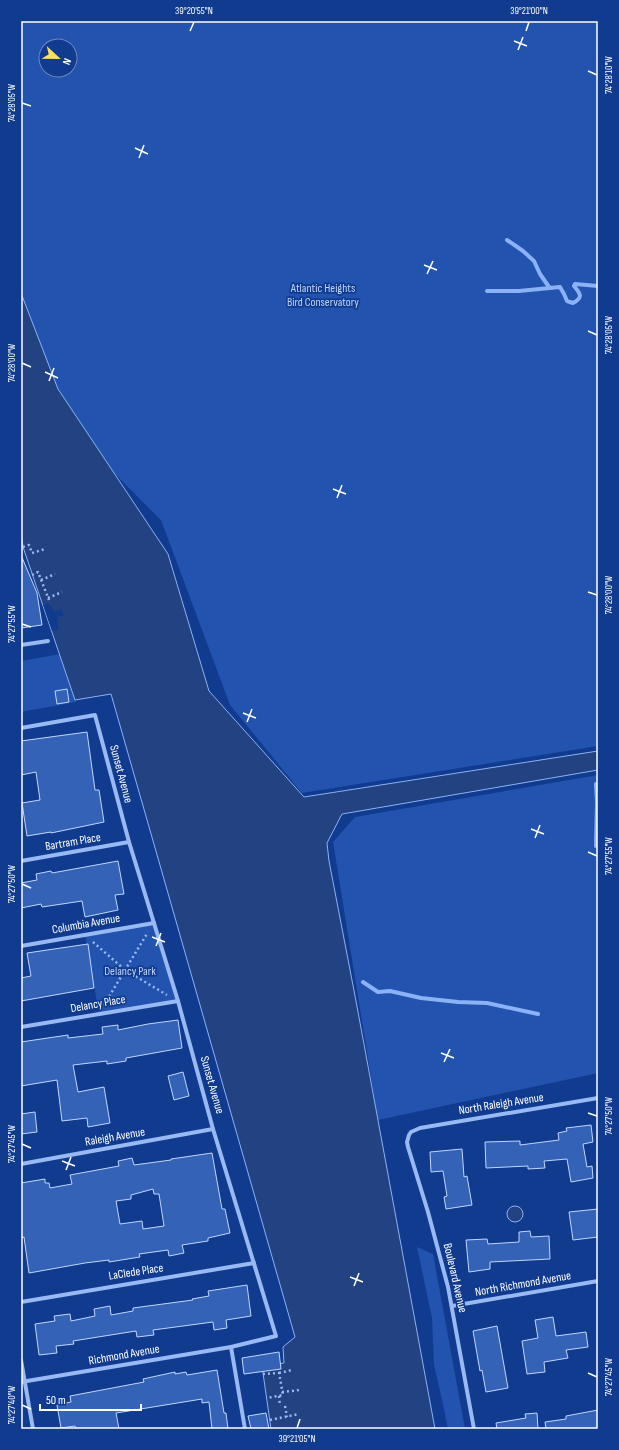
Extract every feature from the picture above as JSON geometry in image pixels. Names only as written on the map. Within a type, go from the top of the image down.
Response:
[{"type":"street","points":[[21,645],[48,641]]},
{"type":"street","name":"Sunset Avenue","points":[[21,728],[95,715],[129,842],[178,1001],[213,1129],[276,1336],[231,1347]]},
{"type":"street","name":"Bartram Place","points":[[21,861],[129,842]]},
{"type":"street","name":"Columbia Avenue","points":[[21,946],[154,923]]},
{"type":"street","name":"Delancy Place","points":[[21,1027],[178,1001]]},
{"type":"street","name":"North Raleigh Avenue","points":[[409,1135],[411,1132],[420,1128],[598,1098]]},
{"type":"street","name":"Raleigh Avenue","points":[[21,1164],[213,1129]]},
{"type":"street","name":"Boulevard Avenue","points":[[409,1135],[407,1142],[409,1152],[428,1212],[448,1287],[474,1429]]},
{"type":"street","name":"LaClede Place","points":[[21,1302],[254,1263]]},
{"type":"street","name":"North Richmond Avenue","points":[[452,1306],[598,1281]]},
{"type":"street","points":[[231,1347],[245,1429]]},
{"type":"street","name":"Richmond Avenue","points":[[23,1382],[231,1347]]},
{"type":"street","points":[[21,1360],[23,1382],[33,1429]]},
{"type":"path","points":[[23,547],[29,545],[32,553],[45,549]]},
{"type":"path","points":[[32,575],[38,572],[49,599],[62,592]]},
{"type":"path","points":[[41,580],[55,574]]},
{"type":"path","points":[[99,1014],[154,923]]},
{"type":"path","points":[[85,934],[125,970],[178,1001]]},
{"type":"path","points":[[263,1374],[292,1370]]},
{"type":"path","points":[[279,1373],[283,1395],[280,1396],[280,1406]]},
{"type":"path","points":[[282,1392],[300,1390]]},
{"type":"path","points":[[267,1398],[280,1396]]},
{"type":"path","points":[[285,1406],[286,1417]]},
{"type":"path","points":[[270,1420],[299,1414]]},
{"type":"green space","name":"Atlantic Heights Bird Conservatory","points":[[21,21],[598,21],[598,746],[302,793],[230,705],[161,520],[59,418],[21,345]]},
{"type":"green space","points":[[60,654],[76,702],[21,712],[21,661]]},
{"type":"green space","points":[[598,775],[598,1073],[378,1120],[333,842],[355,817]]},
{"type":"green space","name":"Delancy Park","points":[[154,923],[178,1001],[99,1014],[85,934]]},
{"type":"green space","points":[[417,1247],[433,1254],[465,1429],[448,1429],[434,1365],[432,1318]]},
{"type":"shaded area","points":[[21,293],[58,389],[168,554],[209,691],[304,797],[598,751],[598,770],[342,814],[327,843],[329,861],[435,1429],[271,1429],[262,1366],[284,1363],[283,1347],[295,1337],[111,694],[75,700],[23,547],[21,532]]},
{"type":"shaded area","points":[[515,1206],[521,1208],[523,1214],[521,1220],[515,1222],[509,1220],[507,1214],[509,1208]]},
{"type":"pier","points":[[49,604],[54,612],[61,609],[64,615],[57,617],[58,630],[52,631],[43,605]]},
{"type":"building","points":[[21,555],[37,593],[42,625],[21,628]]},
{"type":"building","points":[[67,689],[69,702],[57,704],[55,691]]},
{"type":"building","points":[[87,732],[95,790],[99,790],[104,822],[51,833],[27,836],[22,803],[40,800],[36,772],[21,775],[21,741]]},
{"type":"building","points":[[118,861],[124,894],[115,895],[118,910],[85,917],[82,901],[42,907],[41,904],[21,908],[21,883],[37,880],[36,874],[51,871],[52,873]]},
{"type":"building","points":[[88,944],[94,988],[21,1001],[21,978],[31,976],[27,953]]},
{"type":"building","points":[[178,1020],[182,1048],[126,1058],[126,1061],[107,1064],[107,1061],[73,1065],[78,1092],[104,1087],[110,1123],[88,1127],[87,1118],[62,1121],[57,1080],[21,1086],[21,1042],[68,1035],[68,1038],[103,1034],[102,1027],[118,1025],[118,1030]]},
{"type":"building","points":[[183,1072],[189,1096],[174,1100],[168,1076]]},
{"type":"building","points":[[35,1112],[37,1132],[21,1134],[21,1114]]},
{"type":"building","points":[[591,1125],[593,1142],[583,1144],[587,1167],[592,1166],[593,1178],[571,1182],[567,1159],[544,1161],[545,1168],[528,1169],[528,1166],[486,1168],[485,1142],[520,1141],[520,1145],[559,1140],[558,1133],[567,1131],[566,1128]]},
{"type":"building","points":[[462,1149],[464,1177],[467,1176],[472,1205],[446,1209],[444,1197],[447,1196],[443,1171],[431,1172],[430,1152]]},
{"type":"building","points":[[212,1153],[222,1209],[225,1209],[230,1233],[208,1238],[208,1241],[182,1245],[184,1253],[169,1256],[168,1250],[139,1254],[140,1257],[109,1262],[109,1260],[85,1263],[29,1273],[24,1237],[21,1238],[21,1183],[45,1179],[45,1183],[49,1183],[50,1188],[72,1184],[70,1175],[119,1166],[118,1161],[132,1158],[134,1165]],"holes":[[[153,1189],[154,1194],[159,1194],[164,1226],[143,1229],[142,1221],[120,1224],[116,1201],[131,1199],[131,1195]]]},
{"type":"building","points":[[598,1209],[598,1237],[573,1240],[569,1212]]},
{"type":"building","points":[[530,1231],[531,1237],[549,1236],[550,1259],[490,1262],[490,1269],[469,1272],[466,1240],[487,1239],[488,1244],[519,1242],[519,1232]]},
{"type":"building","points":[[247,1285],[251,1316],[226,1320],[227,1328],[214,1330],[213,1322],[153,1330],[154,1335],[137,1337],[136,1331],[73,1341],[74,1344],[56,1346],[57,1353],[39,1355],[35,1324],[55,1321],[54,1316],[70,1314],[71,1321],[95,1316],[94,1309],[110,1306],[111,1315],[133,1311],[133,1308],[193,1300],[192,1299],[209,1296],[208,1291]]},
{"type":"building","points":[[553,1317],[556,1336],[586,1332],[588,1347],[566,1350],[568,1358],[544,1362],[545,1372],[527,1374],[522,1341],[538,1338],[535,1320]]},
{"type":"building","points":[[497,1326],[508,1388],[486,1392],[482,1370],[480,1371],[473,1331]]},
{"type":"building","points":[[279,1352],[281,1369],[244,1374],[242,1358]]},
{"type":"building","points":[[217,1370],[228,1429],[212,1429],[209,1402],[202,1403],[202,1399],[116,1413],[119,1429],[76,1429],[75,1426],[61,1428],[57,1405],[71,1402],[70,1396],[144,1382],[143,1379],[175,1372],[175,1374],[186,1372],[187,1375]]},
{"type":"building","points":[[598,1410],[598,1429],[546,1429],[545,1422],[566,1419],[566,1416]]},
{"type":"building","points":[[266,1413],[269,1429],[251,1429],[248,1416]]},
{"type":"building","points":[[537,1413],[538,1429],[497,1429],[496,1423],[526,1418],[525,1414]]},
{"type":"waterway","points":[[507,240],[534,261],[540,274],[549,287]]},
{"type":"waterway","points":[[487,291],[519,291],[560,287],[567,301],[573,303],[580,298],[578,291],[574,286],[575,284],[598,286]]},
{"type":"waterway","points":[[596,784],[596,846]]},
{"type":"waterway","points":[[363,982],[378,992],[390,991],[421,998],[487,1003],[538,1014]]}]
